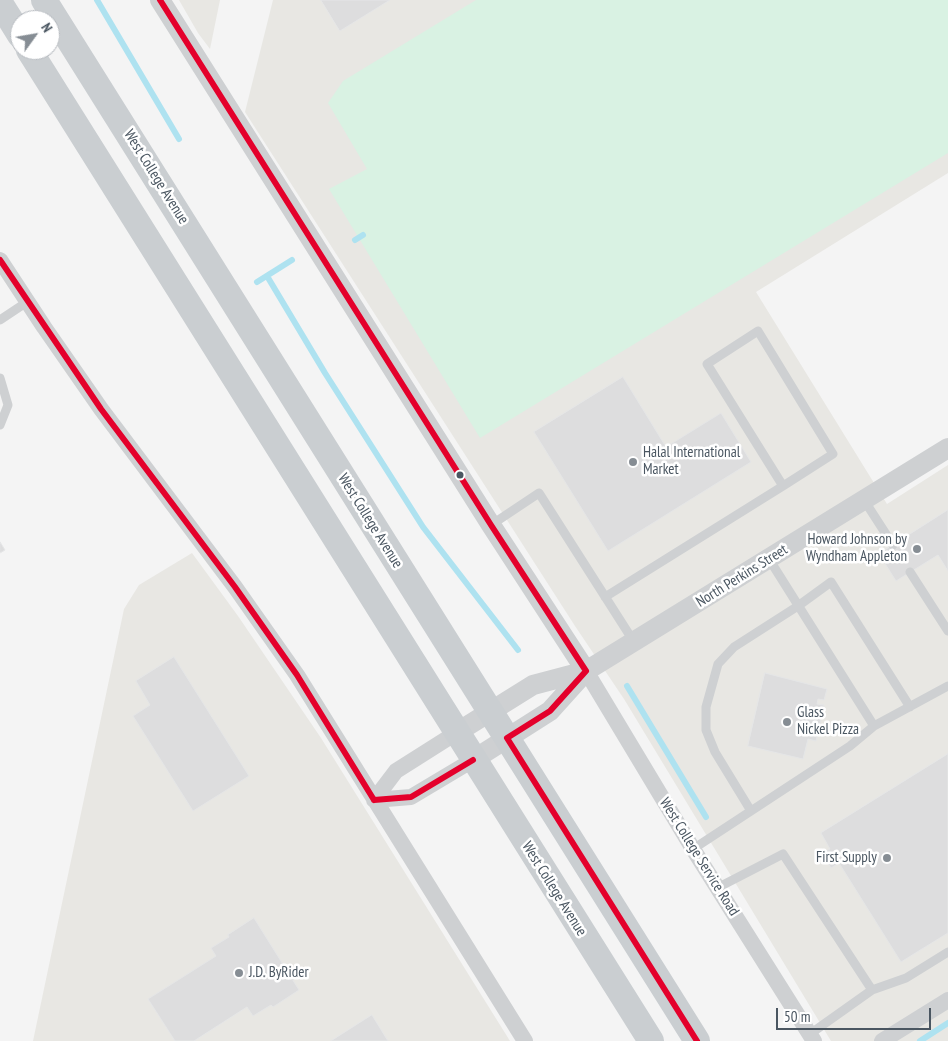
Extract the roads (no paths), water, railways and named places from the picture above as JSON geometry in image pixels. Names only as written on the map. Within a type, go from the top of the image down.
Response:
[{"type":"main road","name":"West College Avenue","points":[[44,0],[697,1041]]},
{"type":"main road","points":[[0,3],[10,19]]},
{"type":"main road","name":"West College Avenue","points":[[35,60],[650,1041]]},
{"type":"street","name":"West College Service Road","points":[[160,0],[491,526],[586,671],[717,888],[812,1037]]},
{"type":"street","points":[[0,260],[102,409],[235,587],[297,675],[525,1041]]},
{"type":"street","name":"North Perkins Street","points":[[586,671],[948,448]]},
{"type":"street","points":[[374,800],[396,771],[533,685],[586,671]]},
{"type":"street","points":[[374,800],[411,797],[473,760],[550,711],[586,671]]},
{"type":"street","points":[[882,1041],[948,1000]]},
{"type":"lane","points":[[0,320],[27,302]]},
{"type":"lane","points":[[605,597],[783,486],[833,454],[758,331],[707,364],[783,486]]},
{"type":"lane","points":[[0,378],[8,405],[0,425]]},
{"type":"lane","points":[[491,526],[539,493],[634,642]]},
{"type":"lane","points":[[864,500],[893,545]]},
{"type":"lane","points":[[768,559],[874,726]]},
{"type":"lane","points":[[910,572],[948,630]]},
{"type":"lane","points":[[751,811],[715,752],[706,730],[706,707],[718,664],[734,648],[831,582],[910,707]]},
{"type":"lane","points":[[693,849],[850,746],[874,726],[948,686]]},
{"type":"lane","points":[[717,888],[783,854],[872,990]]},
{"type":"lane","points":[[812,1037],[872,990],[906,978],[948,952]]},
{"type":"waterway","points":[[97,0],[179,139]]},
{"type":"waterway","points":[[355,240],[363,235]]},
{"type":"waterway","points":[[257,282],[292,260]]},
{"type":"waterway","points":[[267,276],[325,373],[423,527],[518,650]]},
{"type":"waterway","points":[[627,686],[706,817]]},
{"type":"waterway","points":[[920,1041],[948,1023]]},
{"type":"place","name":"Halal International Market","points":[[633,462]]},
{"type":"place","name":"Howard Johnson by Wyndham Appleton","points":[[917,549]]},
{"type":"place","name":"Glass Nickel Pizza","points":[[787,722]]},
{"type":"place","name":"First Supply","points":[[887,858]]},
{"type":"place","name":"J.D. ByRider","points":[[239,973]]}]
